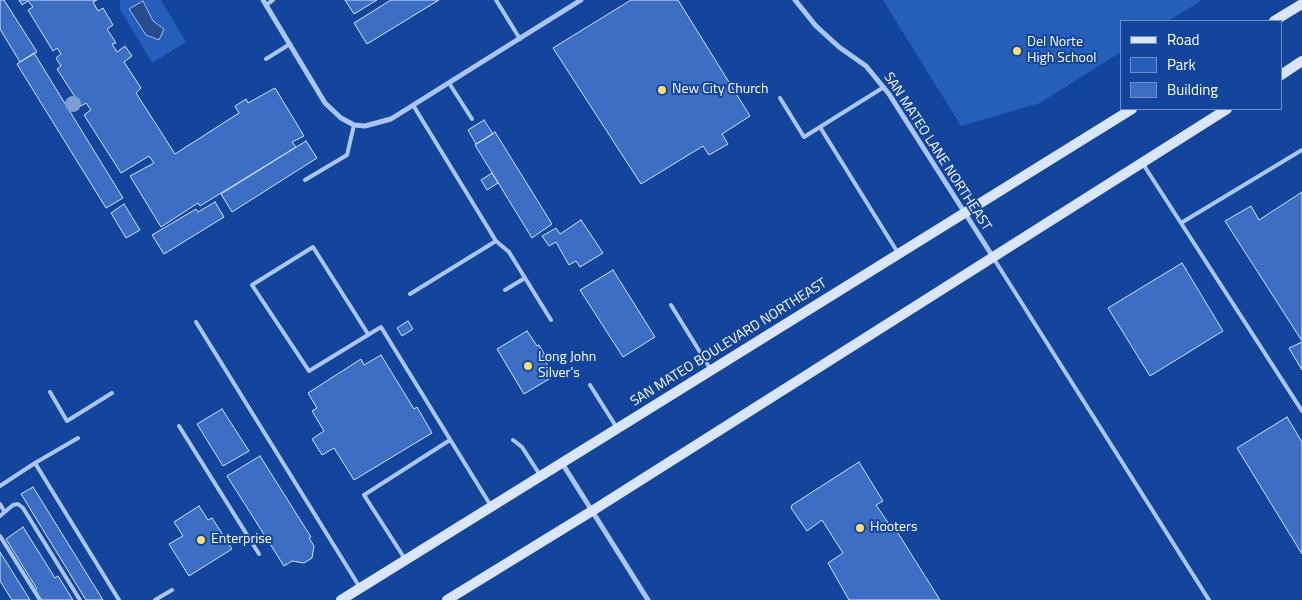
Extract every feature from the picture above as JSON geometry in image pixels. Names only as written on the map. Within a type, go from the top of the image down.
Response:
[{"type":"main road","points":[[1276,20],[1302,4]]},
{"type":"main road","points":[[1282,73],[1302,61]]},
{"type":"main road","name":"SAN MATEO BOULEVARD NORTHEAST","points":[[341,600],[1130,110]]},
{"type":"main road","points":[[448,600],[1225,110]]},
{"type":"street","points":[[265,2],[325,102],[341,118],[354,125],[365,126],[391,119],[581,0]]},
{"type":"street","name":"SAN MATEO LANE NORTHEAST","points":[[795,0],[816,26],[839,48],[866,66],[884,87],[993,257]]},
{"type":"street","points":[[562,463],[648,600]]},
{"type":"lane","points":[[265,2],[273,0]]},
{"type":"lane","points":[[496,0],[520,39]]},
{"type":"lane","points":[[266,59],[290,44]]},
{"type":"lane","points":[[449,83],[472,119]]},
{"type":"lane","points":[[780,98],[804,137],[884,87]]},
{"type":"lane","points":[[413,105],[496,241],[509,252],[551,320]]},
{"type":"lane","points":[[305,180],[347,155],[354,125]]},
{"type":"lane","points":[[820,127],[898,253]]},
{"type":"lane","points":[[1181,223],[1302,150]]},
{"type":"lane","points":[[1142,162],[1302,411]]},
{"type":"lane","points":[[410,294],[496,241]]},
{"type":"lane","points":[[368,334],[313,247],[252,285],[308,371],[381,326],[492,507]]},
{"type":"lane","points":[[993,257],[1209,600]]},
{"type":"lane","points":[[505,290],[525,278]]},
{"type":"lane","points":[[671,305],[711,370]]},
{"type":"lane","points":[[196,322],[360,588]]},
{"type":"lane","points":[[590,385],[617,429]]},
{"type":"lane","points":[[50,392],[67,421],[112,393]]},
{"type":"lane","points":[[178,426],[259,554]]},
{"type":"lane","points":[[0,486],[78,438]]},
{"type":"lane","points":[[406,560],[364,495],[450,440]]},
{"type":"lane","points":[[513,440],[522,447],[541,477]]},
{"type":"lane","points":[[35,463],[119,600]]},
{"type":"lane","points":[[0,504],[4,511]]},
{"type":"lane","points":[[0,516],[4,511],[18,504],[23,508],[80,600]]},
{"type":"lane","points":[[0,536],[40,600]]},
{"type":"lane","points":[[155,600],[172,590]]},
{"type":"green space","points":[[120,0],[161,0],[186,42],[152,63],[120,9]]},
{"type":"green space","name":"Del Norte High School","points":[[883,0],[1202,0],[1170,20],[1120,20],[1120,53],[1040,103],[961,126]]},
{"type":"shaded area","points":[[143,1],[153,21],[164,29],[159,40],[146,35],[129,9]]},
{"type":"building","points":[[0,0],[4,0],[37,52],[20,62],[0,29]]},
{"type":"building","points":[[19,0],[97,0],[93,2],[98,11],[103,8],[113,25],[107,29],[116,43],[112,44],[117,52],[125,46],[132,56],[124,62],[141,88],[136,93],[175,154],[239,113],[235,106],[246,99],[248,103],[275,88],[304,136],[292,142],[296,147],[200,206],[198,203],[161,227],[130,176],[154,163],[149,156],[121,173],[84,115],[91,110],[86,103],[81,106],[57,69],[61,66],[56,58],[61,54],[57,48],[53,51],[28,10],[33,7],[28,1],[22,5]]},
{"type":"building","points":[[345,0],[377,0],[354,14]]},
{"type":"building","points":[[391,0],[439,0],[367,44],[354,23]]},
{"type":"building","points":[[631,0],[678,0],[750,116],[722,134],[728,144],[709,155],[703,146],[641,184],[553,48]]},
{"type":"building","points":[[34,53],[123,198],[106,208],[17,64]]},
{"type":"building","points":[[484,120],[493,134],[476,144],[468,130]]},
{"type":"building","points":[[495,132],[552,224],[532,238],[475,145]]},
{"type":"building","points":[[306,141],[317,158],[232,212],[221,194]]},
{"type":"building","points":[[492,173],[498,183],[487,190],[481,180]]},
{"type":"building","points":[[1302,192],[1302,341],[1225,221],[1251,206],[1259,220]]},
{"type":"building","points":[[215,202],[224,217],[164,254],[152,235],[196,209],[198,212]]},
{"type":"building","points":[[124,204],[140,230],[126,238],[111,213]]},
{"type":"building","points":[[581,220],[603,253],[580,267],[576,261],[569,265],[556,242],[549,246],[542,236],[556,228],[560,234]]},
{"type":"building","points":[[1182,263],[1223,331],[1150,376],[1108,308]]},
{"type":"building","points":[[613,270],[655,337],[623,357],[580,290]]},
{"type":"building","points":[[408,321],[413,329],[402,336],[397,328]]},
{"type":"building","name":"Long John Silver's","points":[[527,331],[545,355],[542,356],[554,376],[524,394],[497,349]]},
{"type":"building","points":[[1302,342],[1302,370],[1289,348]]},
{"type":"building","points":[[381,355],[414,409],[417,407],[432,433],[354,480],[334,448],[322,455],[312,439],[324,431],[312,411],[317,408],[308,393],[361,359],[364,365]]},
{"type":"building","points":[[222,409],[249,451],[223,466],[197,424]]},
{"type":"building","points":[[1287,417],[1302,442],[1302,554],[1237,448]]},
{"type":"building","points":[[260,456],[311,537],[309,538],[314,546],[312,558],[304,563],[292,561],[284,566],[227,476]]},
{"type":"building","name":"Hooters","points":[[859,462],[883,501],[876,505],[889,524],[891,522],[940,600],[849,600],[828,563],[843,553],[822,520],[807,531],[791,508],[792,505]]},
{"type":"building","points":[[33,487],[103,600],[86,600],[21,494]]},
{"type":"building","name":"Enterprise","points":[[199,506],[208,520],[212,518],[232,549],[189,576],[169,544],[183,536],[174,522]]},
{"type":"building","points":[[23,527],[55,578],[58,576],[73,600],[41,600],[34,590],[37,589],[6,539]]},
{"type":"building","points":[[0,552],[30,600],[12,600],[0,581]]},
{"type":"place","name":"Del Norte High School","points":[[1017,51]]},
{"type":"place","name":"New City Church","points":[[662,90]]},
{"type":"place","name":"Long John Silver's","points":[[528,366]]},
{"type":"place","name":"Hooters","points":[[860,528]]},
{"type":"place","name":"Enterprise","points":[[201,540]]}]
